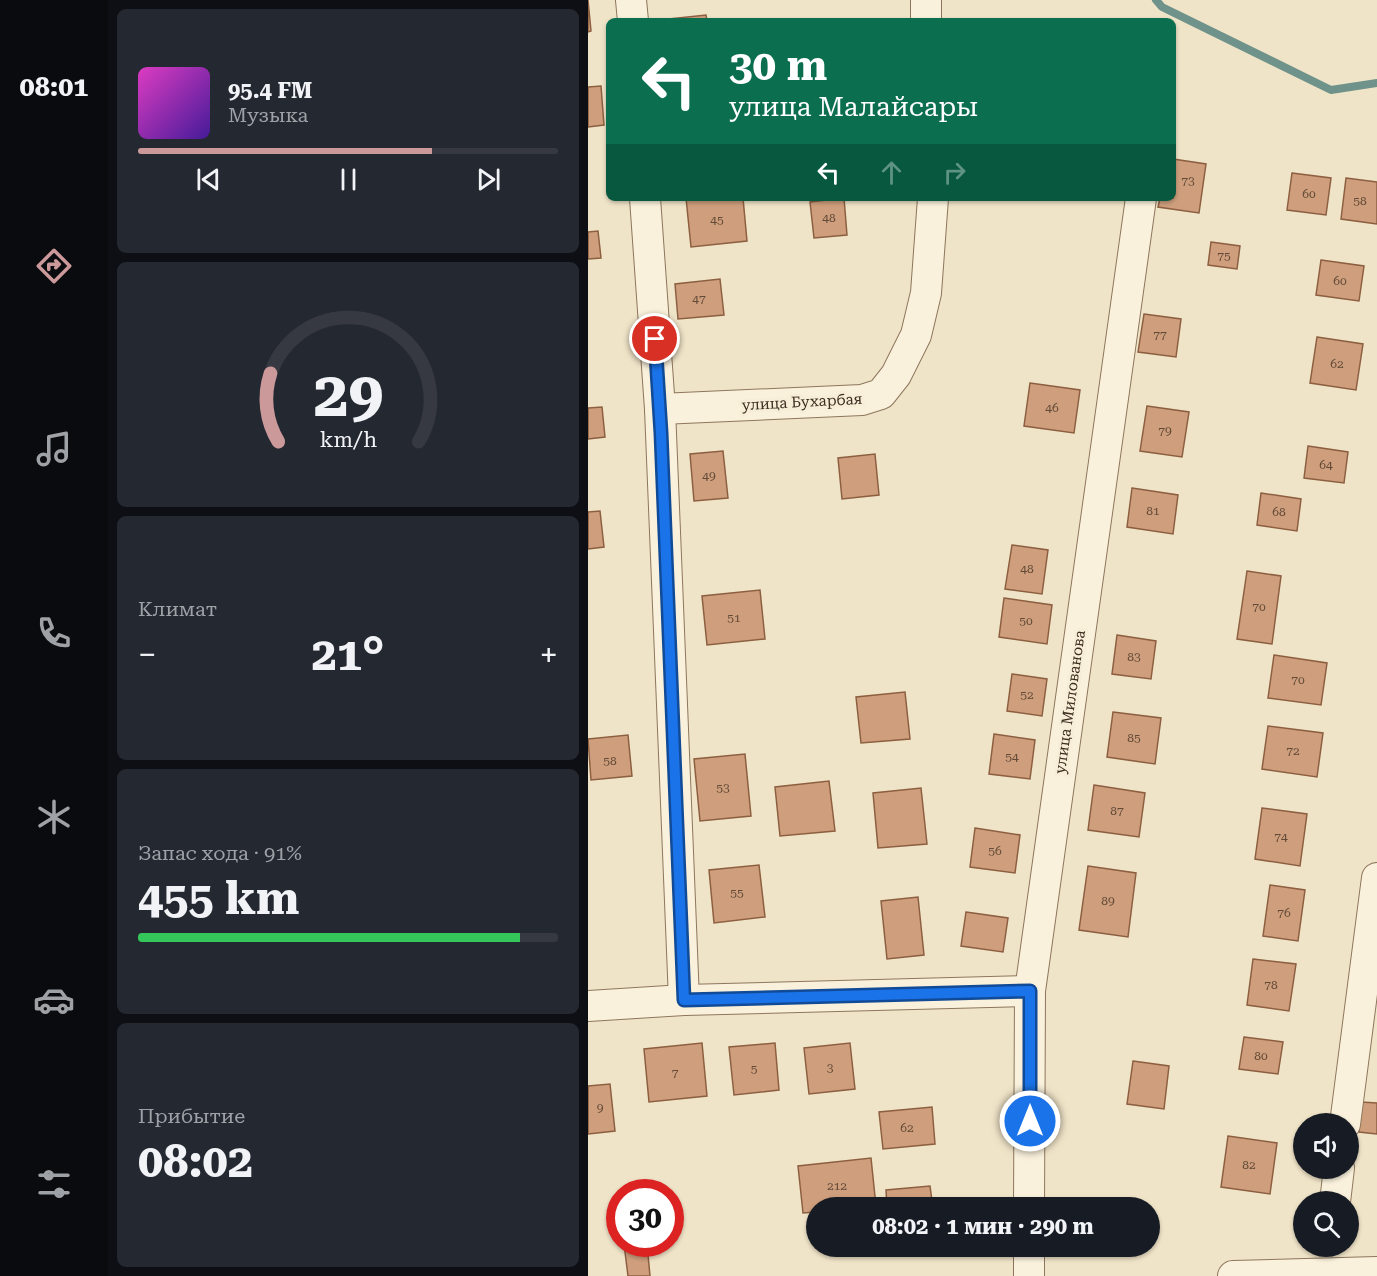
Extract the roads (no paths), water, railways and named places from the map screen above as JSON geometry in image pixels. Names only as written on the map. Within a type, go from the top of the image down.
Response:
[{"type":"street","points":[[631,0],[633,18]]},
{"type":"street","points":[[926,0],[926,18]]},
{"type":"street","points":[[645,201],[660,409],[684,1000]]},
{"type":"street","name":"улица Бухарбая","points":[[660,409],[862,400],[881,394],[896,375],[916,335],[926,293],[933,201]]},
{"type":"street","name":"улица Милованова","points":[[1029,1197],[1030,991],[1141,201]]},
{"type":"street","points":[[1346,1113],[1377,878]]},
{"type":"street","points":[[588,1006],[684,1000],[1030,991]]},
{"type":"street","points":[[1029,1257],[1029,1276]]},
{"type":"street","points":[[1233,1276],[1328,1260],[1377,1272]]},
{"type":"waterway","points":[[1156,0],[1162,7],[1331,90],[1377,83]]}]
